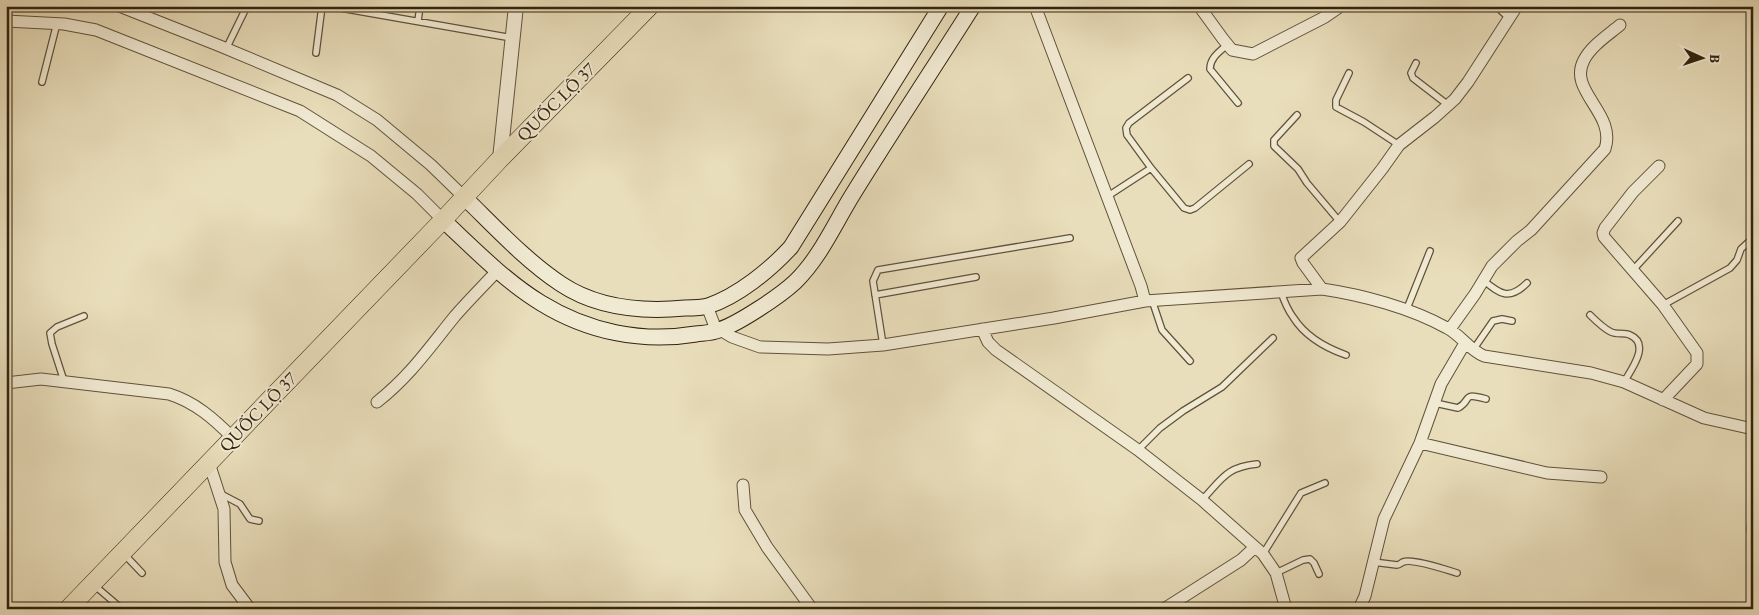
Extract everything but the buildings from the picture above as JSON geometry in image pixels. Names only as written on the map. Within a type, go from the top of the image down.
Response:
[{"type":"highway","name":"QUỐC LỘ 37","points":[[70,608],[446,218],[500,159],[650,6]]},
{"type":"main road","points":[[463,198],[546,272],[561,284],[580,294],[601,303],[632,308],[663,310],[707,308],[737,291],[776,264],[791,247],[941,6]]},
{"type":"main road","points":[[446,218],[498,270],[528,294],[564,316],[588,326],[616,334],[649,337],[676,336],[716,327],[774,299],[795,282],[812,262],[973,6]]},
{"type":"street","points":[[119,6],[324,89],[353,104],[377,120],[431,165],[463,198]]},
{"type":"street","points":[[500,159],[516,6]]},
{"type":"street","points":[[1034,6],[1148,300]]},
{"type":"street","points":[[1199,6],[1232,50],[1252,54],[1317,21],[1341,6]]},
{"type":"street","points":[[1322,289],[1301,258],[1340,222],[1399,145],[1448,106],[1468,82],[1517,6]]},
{"type":"street","points":[[6,21],[57,23],[96,30],[300,111],[371,156],[446,218]]},
{"type":"street","points":[[1450,329],[1492,266],[1531,230],[1605,148],[1608,141],[1605,124],[1581,83],[1580,74],[1583,60],[1620,25]]},
{"type":"street","points":[[1659,166],[1633,192],[1603,233],[1604,237],[1662,305],[1698,357],[1697,364],[1663,400]]},
{"type":"street","points":[[377,402],[412,370],[457,314],[498,270]]},
{"type":"street","points":[[707,308],[716,327],[732,337],[760,347],[828,349],[883,345],[1054,318],[1148,300],[1322,289],[1351,294],[1406,310],[1450,329],[1484,356],[1591,373],[1624,382],[1704,418],[1753,429]]},
{"type":"street","points":[[982,329],[988,342],[996,350],[1138,450],[1202,500],[1259,550],[1276,573],[1286,609]]},
{"type":"street","points":[[1358,609],[1365,596],[1384,519],[1420,443],[1446,373],[1469,346]]},
{"type":"street","points":[[6,383],[41,379],[169,394],[183,398],[197,407],[233,438]]},
{"type":"street","points":[[1420,443],[1547,473],[1601,477]]},
{"type":"street","points":[[209,464],[220,493],[225,516],[225,562],[232,585],[250,609]]},
{"type":"street","points":[[743,485],[744,505],[749,517],[767,548],[812,609]]},
{"type":"street","points":[[1753,525],[1753,532]]},
{"type":"street","points":[[1164,609],[1259,550]]},
{"type":"lane","points":[[226,49],[247,6]]},
{"type":"lane","points":[[316,53],[322,6]]},
{"type":"lane","points":[[329,6],[369,10],[512,38]]},
{"type":"lane","points":[[418,21],[420,6]]},
{"type":"lane","points":[[1496,6],[1509,18]]},
{"type":"lane","points":[[42,82],[57,23]]},
{"type":"lane","points":[[1227,45],[1213,58],[1210,63],[1210,69],[1238,103]]},
{"type":"lane","points":[[1416,63],[1411,73],[1413,78],[1448,106]]},
{"type":"lane","points":[[1349,73],[1336,100],[1336,107],[1364,122],[1399,145]]},
{"type":"lane","points":[[1188,78],[1129,123],[1126,128],[1127,134],[1151,168],[1184,208],[1190,210],[1250,164]]},
{"type":"lane","points":[[1297,115],[1274,140],[1274,146],[1298,169],[1307,183],[1340,222]]},
{"type":"lane","points":[[1108,196],[1151,168]]},
{"type":"lane","points":[[1633,270],[1678,221]]},
{"type":"lane","points":[[883,345],[873,281],[874,275],[878,270],[1070,238]]},
{"type":"lane","points":[[1662,305],[1730,268],[1737,260],[1741,249],[1753,238]]},
{"type":"lane","points":[[1406,310],[1430,251]]},
{"type":"lane","points":[[875,294],[976,276]]},
{"type":"lane","points":[[1483,280],[1499,293],[1505,294],[1518,291],[1527,283]]},
{"type":"lane","points":[[1281,292],[1298,325],[1327,348],[1346,355]]},
{"type":"lane","points":[[1148,300],[1162,330],[1190,361]]},
{"type":"lane","points":[[1590,315],[1612,332],[1631,335],[1639,343],[1640,350],[1624,382]]},
{"type":"lane","points":[[64,381],[50,333],[56,327],[84,316]]},
{"type":"lane","points":[[1469,346],[1493,321],[1502,319],[1512,321]]},
{"type":"lane","points":[[1138,450],[1168,422],[1222,387],[1274,338]]},
{"type":"lane","points":[[1435,403],[1458,408],[1470,396],[1486,400]]},
{"type":"lane","points":[[1202,500],[1230,471],[1243,465],[1257,464]]},
{"type":"lane","points":[[1259,550],[1301,493],[1325,484]]},
{"type":"lane","points":[[220,493],[240,504],[250,519],[259,521]]},
{"type":"lane","points":[[123,552],[142,573]]},
{"type":"lane","points":[[1276,573],[1303,560],[1310,559],[1320,574]]},
{"type":"lane","points":[[1374,562],[1397,566],[1402,562],[1408,562],[1457,573]]},
{"type":"lane","points":[[92,584],[122,609]]}]
